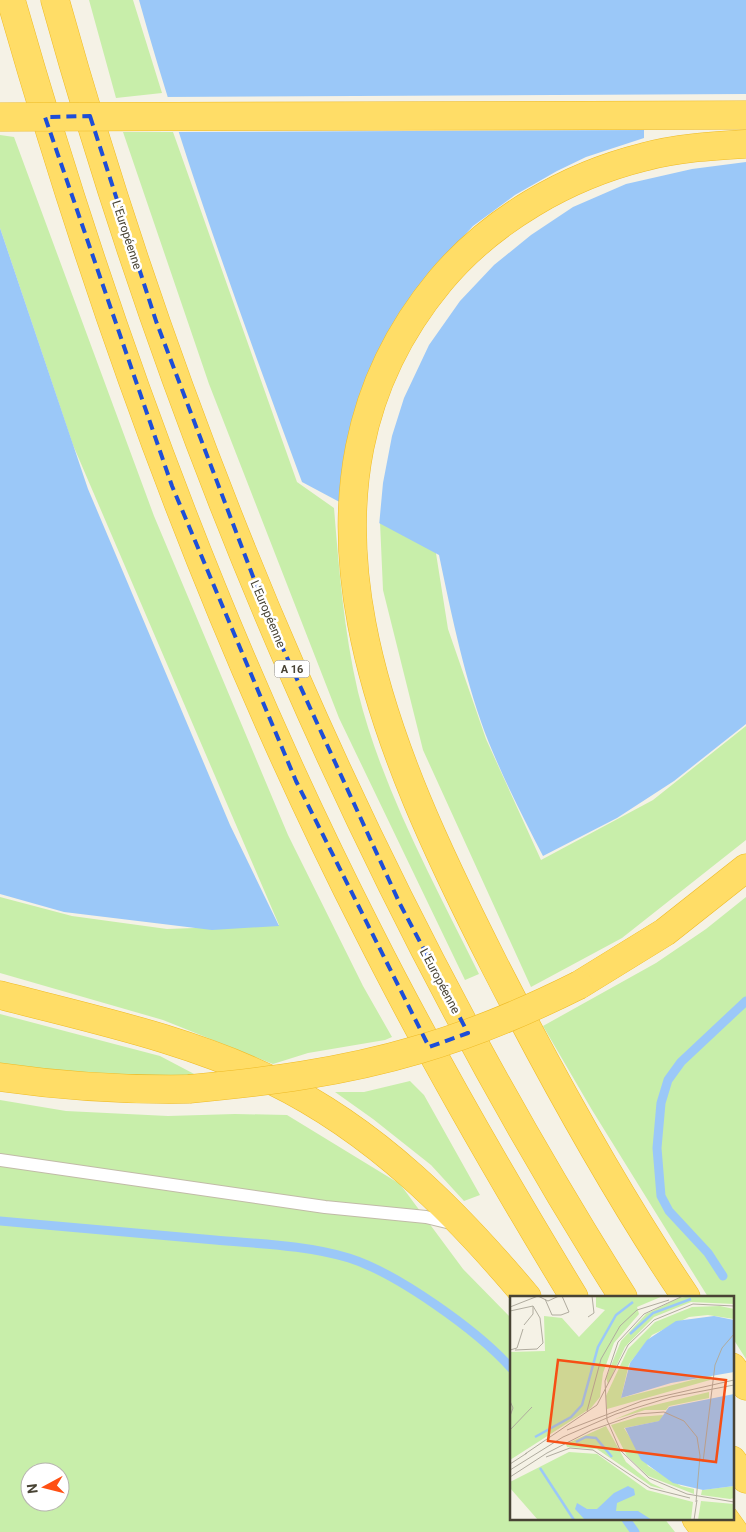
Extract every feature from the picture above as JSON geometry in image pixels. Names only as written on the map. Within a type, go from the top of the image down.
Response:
[{"type":"highway","points":[[11,0],[50,136],[136,387],[208,578],[274,731],[366,927],[415,1021],[519,1207],[573,1296]]},
{"type":"highway","name":"L'Européenne","points":[[55,0],[122,219],[156,321],[227,512],[307,705],[428,959],[525,1136],[622,1296]]},
{"type":"highway","points":[[0,117],[746,115]]},
{"type":"highway","points":[[685,1296],[570,1106],[474,925],[400,758],[376,687],[364,638],[353,559],[352,518],[359,443],[381,376],[394,349],[428,295],[452,267],[495,228],[546,196],[580,179],[644,157],[705,147],[746,144]]},
{"type":"highway","points":[[0,1077],[88,1088],[135,1090],[189,1089],[242,1084],[329,1071],[417,1050],[489,1026],[579,985],[665,932],[746,868]]},
{"type":"highway","points":[[0,994],[170,1042],[273,1081],[316,1104],[362,1134],[411,1174],[465,1226],[526,1296]]},
{"type":"highway","points":[[734,1370],[746,1386]]},
{"type":"highway","points":[[734,1463],[746,1479]]},
{"type":"highway","points":[[697,1520],[706,1532]]},
{"type":"highway","points":[[725,1520],[734,1532]]},
{"type":"lane","points":[[0,1160],[325,1207],[426,1217],[465,1226]]},
{"type":"highlighted area","points":[[90,116],[156,321],[268,616],[400,904],[468,1033],[429,1047],[296,781],[172,486],[45,117]]},
{"type":"green space","points":[[89,0],[133,0],[162,93],[116,98]]},
{"type":"green space","points":[[123,132],[173,132],[297,482],[334,508],[346,623],[358,692],[368,728],[395,800],[479,974],[465,980],[339,718],[209,384]]},
{"type":"green space","points":[[0,135],[14,137],[154,516],[288,835],[363,986],[392,1037],[385,1040],[308,1053],[273,1064],[163,1020],[0,973],[0,897],[72,916],[167,929],[279,925],[73,445],[0,228]]},
{"type":"green space","points":[[380,522],[435,547],[448,629],[486,739],[541,860],[653,800],[746,726],[746,840],[622,938],[531,987],[423,750],[383,590]]},
{"type":"green space","points":[[746,897],[746,1359],[734,1340],[734,1296],[707,1296],[592,1110],[543,1026],[656,963],[706,929]]},
{"type":"green space","points":[[0,1014],[160,1056],[198,1076],[113,1077],[0,1064]]},
{"type":"green space","points":[[410,1081],[424,1095],[480,1195],[464,1201],[431,1165],[373,1119],[335,1092],[364,1092]]},
{"type":"green space","points":[[0,1100],[66,1111],[168,1116],[287,1115],[400,1184],[463,1269],[510,1317],[510,1520],[666,1520],[675,1532],[0,1532]]},
{"type":"water","points":[[139,0],[746,0],[746,724],[674,781],[617,818],[543,856],[489,743],[473,698],[460,651],[439,555],[302,482],[195,182]]},
{"type":"water","points":[[0,228],[88,489],[230,825],[279,926],[212,930],[64,912],[0,894]]},
{"type":"pier","points":[[746,94],[746,162],[692,169],[626,184],[573,207],[531,235],[494,265],[460,301],[429,345],[404,398],[392,436],[383,483],[379,526],[340,505],[343,470],[365,385],[400,314],[428,275],[473,226],[515,195],[557,171],[586,157],[644,138],[644,130],[175,132],[164,97]]},
{"type":"waterway","points":[[723,1276],[708,1253],[669,1211],[661,1196],[657,1148],[661,1103],[668,1080],[681,1062],[746,1001]]},
{"type":"waterway","points":[[0,1221],[282,1246],[316,1250],[349,1258],[390,1276],[436,1305],[479,1337],[510,1367]]},
{"type":"waterway","points":[[626,1520],[635,1532]]}]
